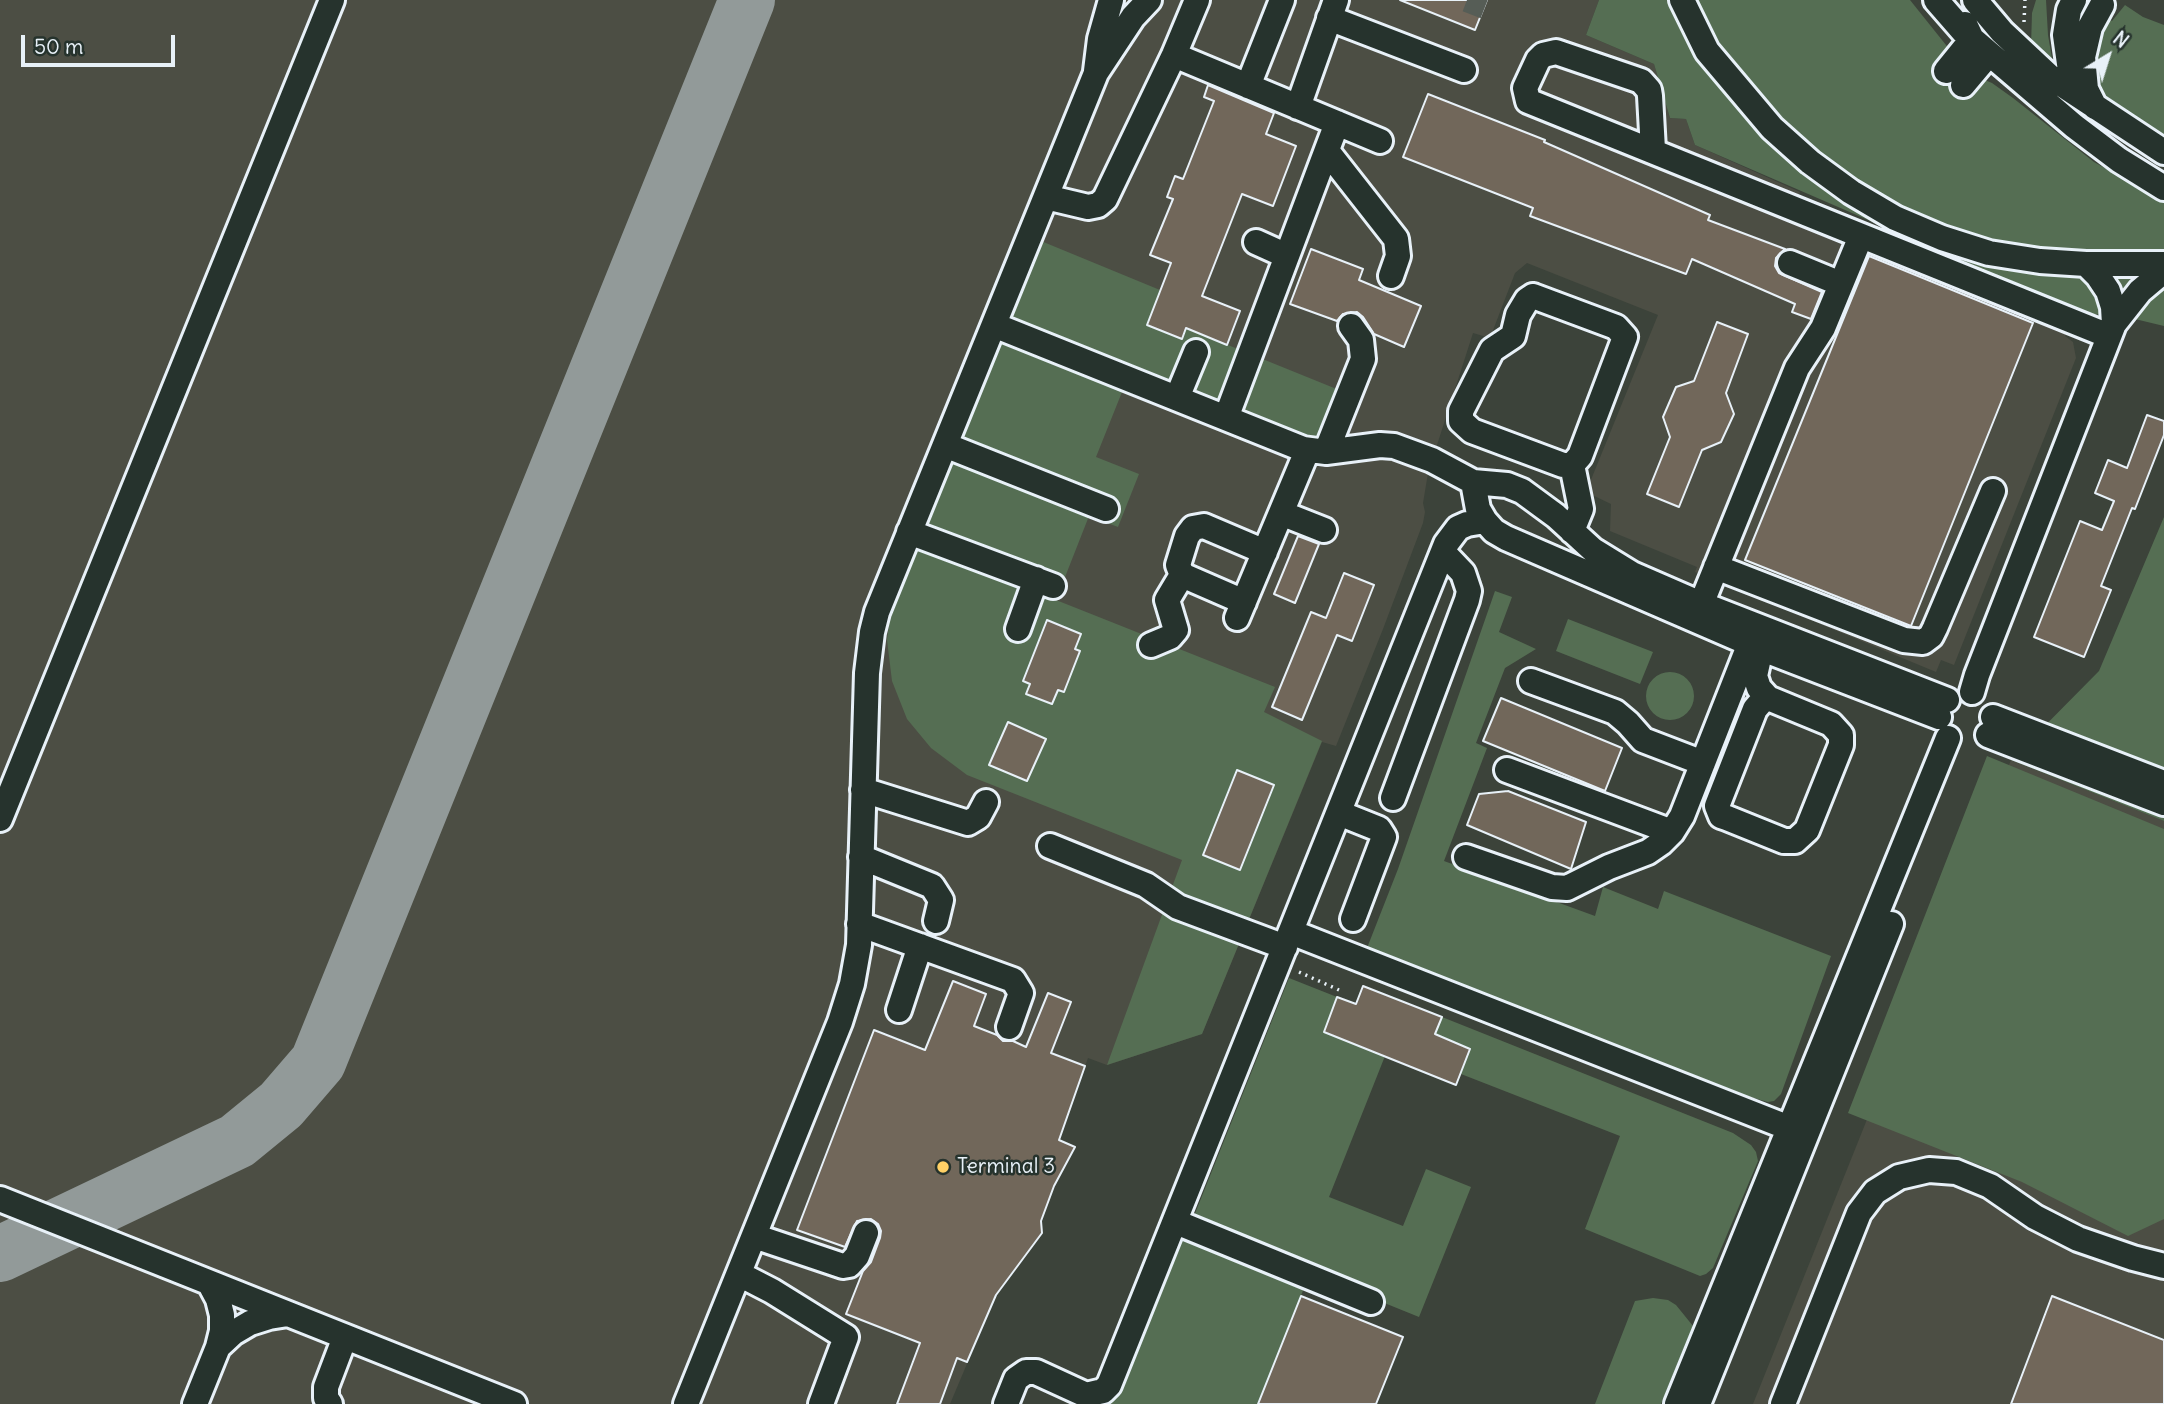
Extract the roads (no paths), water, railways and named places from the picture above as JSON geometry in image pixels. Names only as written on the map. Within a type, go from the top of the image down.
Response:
[{"type":"street","points":[[0,819],[332,0]]},
{"type":"street","points":[[1096,74],[1100,39],[1111,0]]},
{"type":"street","points":[[686,1404],[847,1003],[856,964],[859,924],[867,673],[872,632],[885,592],[1096,74],[1133,17],[1149,0]]},
{"type":"street","points":[[1046,197],[1088,207],[1098,205],[1105,199],[1174,55],[1196,0]]},
{"type":"street","points":[[1248,86],[1282,0]]},
{"type":"street","points":[[1682,0],[1707,51],[1764,119],[1810,162],[1851,192],[1895,218],[1989,253],[2040,261],[2086,264],[2164,264]]},
{"type":"street","points":[[1936,0],[2029,59],[2073,93],[2164,152]]},
{"type":"street","points":[[2073,93],[2065,35],[2069,10],[2074,0]]},
{"type":"street","points":[[2095,107],[2087,89],[2083,57],[2090,27],[2102,5]]},
{"type":"street","points":[[1298,107],[1332,9],[1464,70]]},
{"type":"street","points":[[1955,78],[1968,20]]},
{"type":"street","points":[[1968,20],[2096,144],[2164,187]]},
{"type":"street","points":[[1653,150],[1649,90],[1640,81],[1556,52],[1543,55],[1538,60],[1525,88],[1528,101],[1861,236],[2111,330]]},
{"type":"street","points":[[1174,55],[1380,141]]},
{"type":"street","points":[[1226,418],[1338,123]]},
{"type":"street","points":[[1327,151],[1396,239],[1398,256],[1391,276]]},
{"type":"street","points":[[1698,612],[1797,368],[1823,328],[1861,236]]},
{"type":"street","points":[[1256,242],[1287,256]]},
{"type":"street","points":[[1790,263],[1841,284]]},
{"type":"street","points":[[2086,264],[2108,291],[2113,307],[2111,330]]},
{"type":"street","points":[[1972,692],[2111,330],[2140,291],[2164,271]]},
{"type":"street","points":[[1533,296],[1616,327],[1625,337],[1580,456],[1572,465],[1563,465],[1472,431],[1461,421],[1461,411],[1492,350],[1513,336],[1518,315],[1527,300],[1533,296]]},
{"type":"street","points":[[994,325],[1226,418],[1317,451],[1394,446],[1432,460],[1473,482],[1507,485],[1522,491],[1564,523],[1593,550],[1698,612]]},
{"type":"street","points":[[1265,552],[1199,526],[1189,531],[1178,565],[1182,575],[1240,610],[1265,552],[1281,513],[1317,451],[1363,359],[1361,340],[1350,326]]},
{"type":"street","points":[[1177,398],[1196,352]]},
{"type":"street","points":[[945,444],[1106,509]]},
{"type":"street","points":[[1564,523],[1568,506],[1578,493],[1572,465]]},
{"type":"street","points":[[1473,482],[1478,509],[1485,521],[1494,531],[1506,538],[1759,637],[1949,725],[1981,741],[1991,726],[1987,701],[1972,692],[1954,694],[1949,725],[1798,1131],[1726,1308],[1678,1404]]},
{"type":"street","points":[[1716,567],[1904,640],[1923,642],[1931,636],[1935,628],[1993,491]]},
{"type":"street","points":[[1281,513],[1324,530]]},
{"type":"street","points":[[1006,1404],[1016,1379],[1026,1372],[1036,1373],[1086,1395],[1102,1391],[1109,1385],[1443,552],[1458,528],[1485,521]]},
{"type":"street","points":[[909,532],[1045,583],[1018,629]]},
{"type":"street","points":[[1393,798],[1469,591],[1463,573],[1443,552]]},
{"type":"street","points":[[1151,645],[1170,637],[1176,630],[1167,600],[1182,575]]},
{"type":"street","points":[[1759,637],[1755,676],[1759,688],[1768,698],[1831,724],[1841,735],[1841,745],[1807,830],[1795,841],[1784,841],[1727,818],[1718,811],[1717,806],[1755,709],[1768,698]]},
{"type":"street","points":[[1466,857],[1552,887],[1567,888],[1609,867],[1648,852],[1672,832],[1682,816],[1759,637]]},
{"type":"street","points":[[1531,681],[1615,712],[1643,740],[1703,763]]},
{"type":"street","points":[[1991,726],[2164,783]]},
{"type":"street","points":[[1991,726],[2164,803]]},
{"type":"street","points":[[1507,770],[1672,832]]},
{"type":"street","points":[[863,790],[968,822],[978,817],[986,802]]},
{"type":"street","points":[[1339,813],[1379,829],[1384,837],[1353,919]]},
{"type":"street","points":[[1050,846],[1146,885],[1178,907],[1798,1131]]},
{"type":"street","points":[[861,857],[932,886],[941,900],[936,921]]},
{"type":"street","points":[[859,924],[1013,980],[1021,993],[1009,1027]]},
{"type":"street","points":[[899,1010],[920,946]]},
{"type":"street","points":[[1783,1404],[1858,1213],[1875,1192],[1899,1177],[1929,1170],[1956,1172],[1990,1186],[2035,1217],[2078,1239],[2164,1266]]},
{"type":"street","points":[[0,1199],[514,1404]]},
{"type":"street","points":[[1176,1222],[1371,1303]]},
{"type":"street","points":[[754,1236],[844,1266],[849,1265],[857,1256],[866,1233]]},
{"type":"street","points":[[739,1274],[846,1337],[821,1404]]},
{"type":"street","points":[[195,1404],[222,1331],[218,1299],[210,1284]]},
{"type":"street","points":[[1698,1404],[1726,1308]]},
{"type":"street","points":[[218,1347],[233,1333],[250,1323],[288,1314]]},
{"type":"street","points":[[330,1404],[326,1398],[326,1387],[345,1337]]},
{"type":"tunnel","points":[[1467,0],[1485,7]]},
{"type":"place","name":"Terminal 3","points":[[943,1167]]}]
